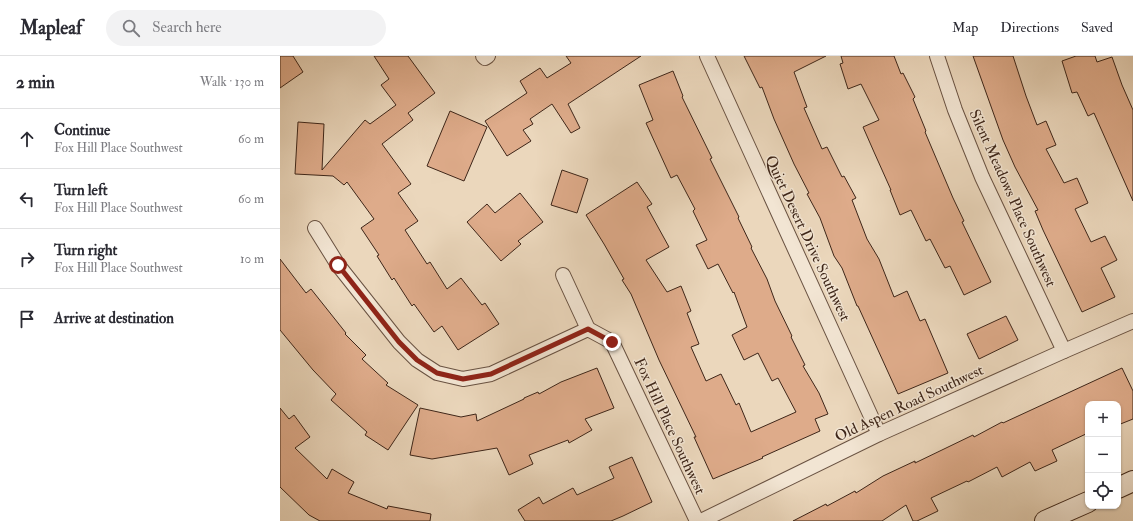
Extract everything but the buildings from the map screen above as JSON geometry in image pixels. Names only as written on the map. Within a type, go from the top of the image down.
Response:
[{"type":"main road","points":[[1121,487],[1133,481]]},
{"type":"main road","points":[[1045,521],[1085,503]]},
{"type":"street","name":"Quiet Desert Drive Southwest","points":[[707,56],[879,434]]},
{"type":"street","name":"Silent Meadows Place Southwest","points":[[937,56],[955,110],[982,177],[1064,351]]},
{"type":"street","points":[[315,228],[338,265],[399,342],[417,360],[437,373],[463,379],[491,374],[588,329],[563,275]]},
{"type":"street","name":"Old Aspen Road Southwest","points":[[701,521],[879,434],[1064,351],[1133,322]]},
{"type":"street","name":"Fox Hill Place Southwest","points":[[588,329],[612,342],[696,521]]},
{"type":"route","points":[[338,265],[399,342],[417,360],[437,373],[463,379],[491,374],[588,329],[612,342]]}]
